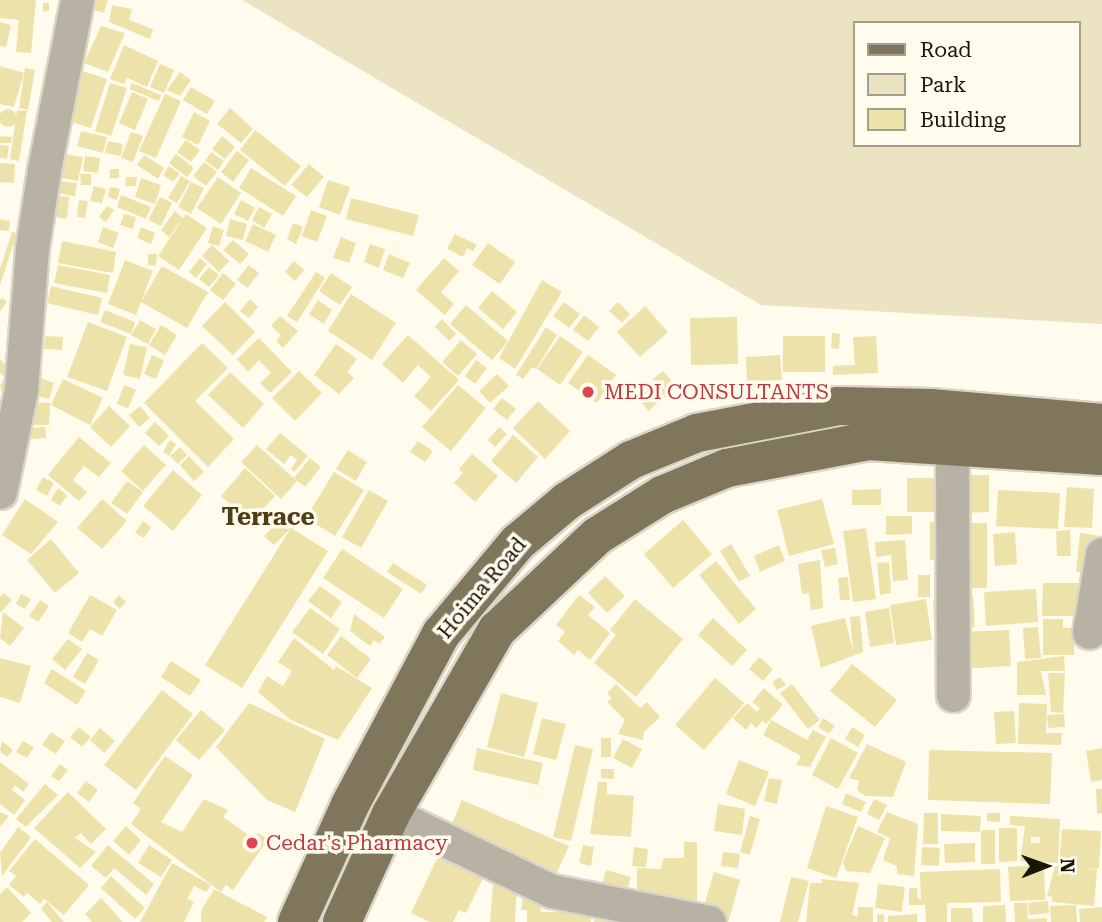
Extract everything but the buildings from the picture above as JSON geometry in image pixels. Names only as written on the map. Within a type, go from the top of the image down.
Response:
[{"type":"main road","name":"Hoima Road","points":[[297,922],[350,805],[441,634],[517,543],[567,501],[631,460],[697,433],[838,406],[931,408],[1102,424]]},
{"type":"main road","name":"Hoima Road","points":[[342,922],[391,814],[497,630],[597,536],[662,495],[727,468],[868,441],[952,444],[1102,456]]},
{"type":"street","points":[[0,492],[12,358],[77,0]]},
{"type":"street","points":[[952,444],[953,695]]},
{"type":"street","points":[[1089,632],[1102,554]]},
{"type":"street","points":[[391,814],[552,891],[709,922]]},
{"type":"green space","points":[[242,0],[1102,0],[1102,324],[761,305]]},
{"type":"place","name":"MEDI CONSULTANTS","points":[[588,392]]},
{"type":"place","name":"Cedar's Pharmacy","points":[[252,843]]},
{"type":"district","name":"Terrace","points":[[268,518]]}]
